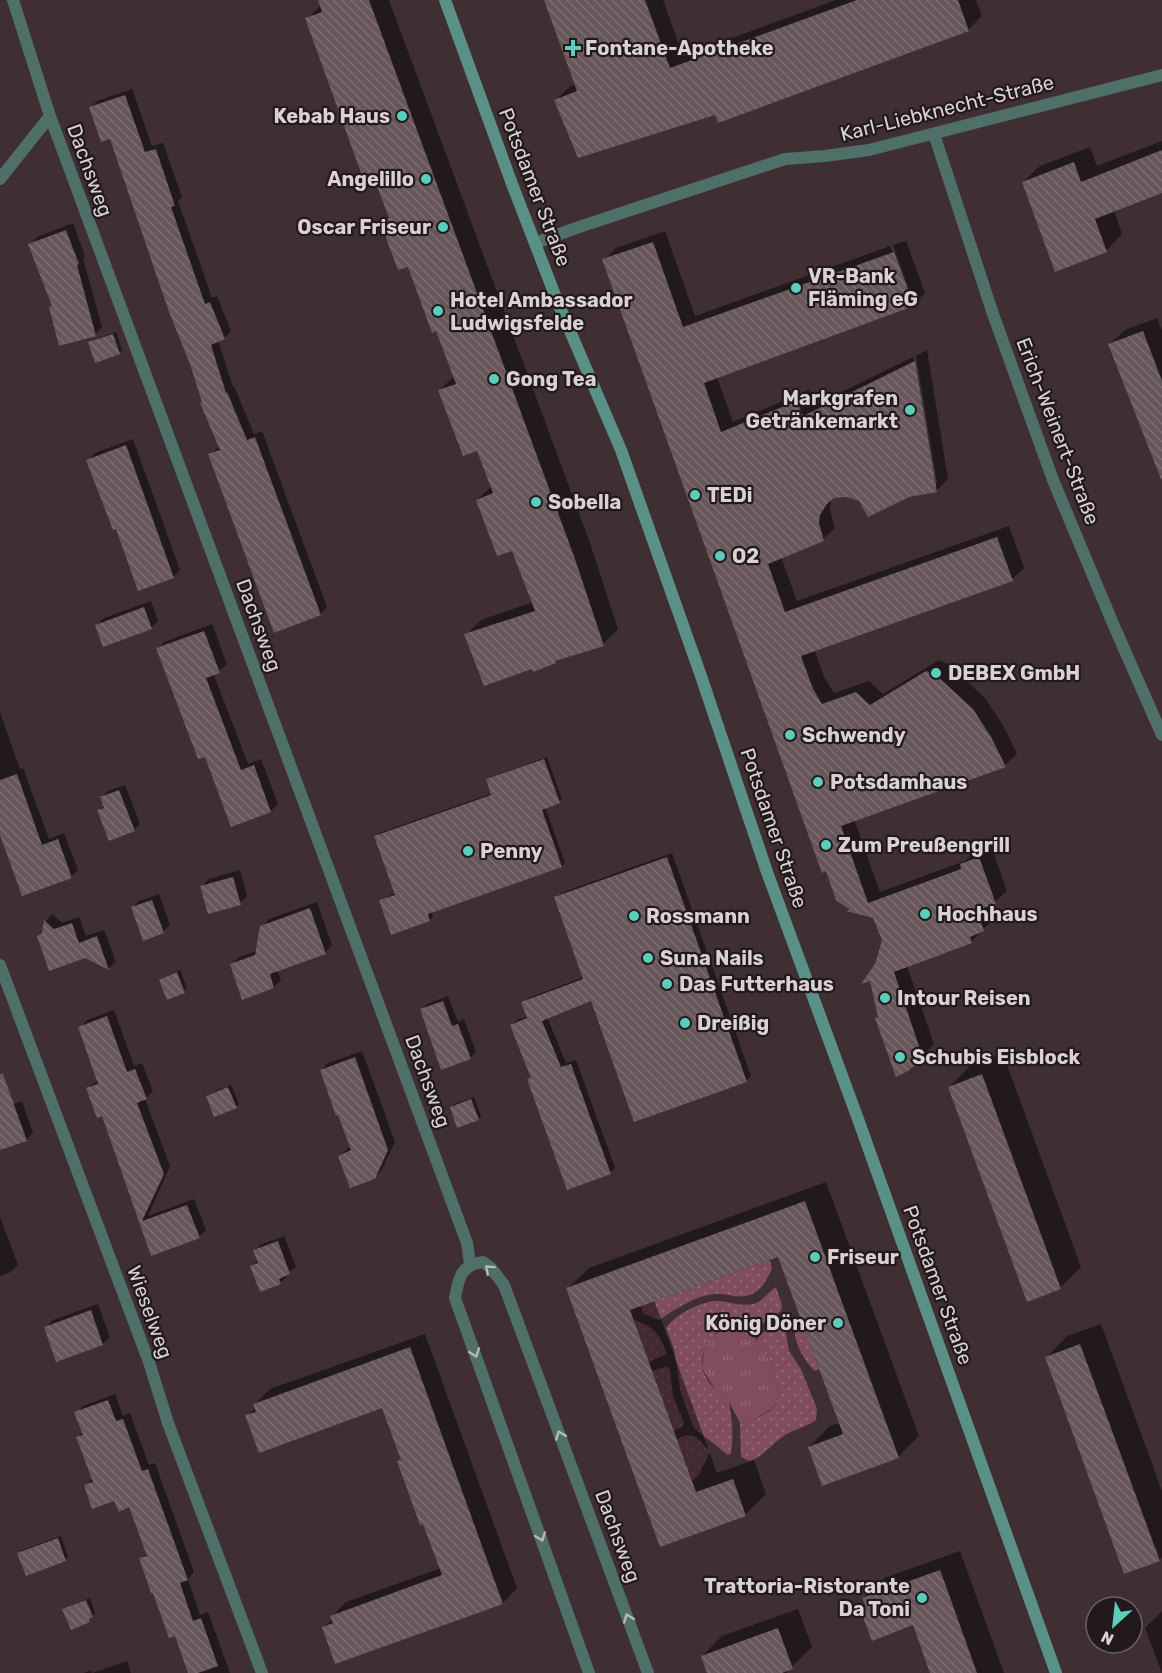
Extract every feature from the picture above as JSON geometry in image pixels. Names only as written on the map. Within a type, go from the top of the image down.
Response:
[{"type":"main road","name":"Potsdamer Straße","points":[[445,0],[512,184],[560,307],[621,450],[767,872],[1056,1673]]},
{"type":"street","name":"Dachsweg","points":[[13,0],[50,116],[467,1243],[470,1263],[483,1262],[491,1268],[504,1285],[648,1673]]},
{"type":"street","name":"Karl-Liebknecht-Straße","points":[[535,243],[785,159],[869,150],[1162,75]]},
{"type":"street","points":[[0,179],[50,116]]},
{"type":"street","name":"Erich-Weinert-Straße","points":[[934,134],[993,314],[1053,480],[1162,735]]},
{"type":"street","name":"Wieselweg","points":[[0,965],[149,1362],[172,1434],[262,1673]]},
{"type":"street","points":[[470,1263],[464,1270],[455,1298],[589,1673]]},
{"type":"green space","points":[[770,1260],[772,1269],[765,1281],[758,1290],[748,1296],[707,1295],[659,1320],[644,1314],[640,1306]]},
{"type":"green space","points":[[776,1287],[782,1305],[781,1311],[754,1330],[736,1326],[724,1328],[708,1343],[703,1356],[703,1370],[707,1380],[729,1402],[732,1440],[731,1453],[728,1455],[694,1428],[681,1394],[674,1349],[666,1328],[681,1314],[703,1304],[720,1301],[743,1305],[753,1304]]},
{"type":"green space","points":[[633,1319],[656,1332],[667,1354],[649,1362]]},
{"type":"green space","points":[[801,1319],[819,1369],[815,1371],[806,1360],[795,1337],[797,1324]]},
{"type":"green space","points":[[781,1321],[785,1327],[789,1351],[801,1369],[817,1409],[816,1420],[780,1438],[759,1456],[749,1461],[741,1457],[740,1423],[751,1421],[770,1411],[777,1402],[779,1393],[770,1361],[756,1341],[764,1332]]},
{"type":"green space","points":[[729,1326],[754,1330],[756,1341],[770,1361],[779,1393],[777,1402],[770,1410],[751,1421],[740,1423],[729,1402],[716,1391],[702,1368],[707,1344],[713,1336]]},
{"type":"green space","points":[[667,1366],[670,1370],[673,1396],[684,1423],[682,1427],[674,1431],[652,1371]]},
{"type":"green space","points":[[687,1435],[696,1437],[710,1451],[699,1475],[692,1481],[677,1439]]},
{"type":"building","points":[[318,0],[369,0],[575,559],[604,646],[555,661],[556,663],[533,672],[532,669],[484,686],[464,634],[535,611],[512,551],[497,556],[476,500],[493,493],[477,451],[463,456],[438,390],[456,384],[436,331],[432,333],[408,267],[398,270],[380,222],[389,218],[374,178],[364,181],[305,18],[322,12]]},
{"type":"building","points":[[544,0],[645,0],[670,68],[857,0],[958,0],[969,31],[718,123],[715,115],[578,158],[554,100],[577,91]]},
{"type":"building","points":[[125,95],[145,152],[156,149],[175,206],[171,207],[205,304],[210,302],[225,339],[211,345],[226,393],[247,440],[255,437],[321,615],[274,633],[208,454],[220,450],[200,403],[202,402],[190,364],[169,312],[110,139],[101,142],[89,107]]},
{"type":"building","points":[[1162,150],[1162,193],[1095,219],[1107,252],[1055,272],[1022,182],[1074,162],[1081,182]]},
{"type":"building","points":[[66,230],[79,264],[77,265],[96,336],[59,346],[49,307],[52,306],[28,244]]},
{"type":"building","points":[[653,242],[683,327],[894,252],[914,306],[704,383],[721,432],[797,401],[803,416],[915,361],[937,492],[909,497],[868,517],[859,501],[847,497],[834,498],[820,515],[819,523],[824,541],[768,564],[785,612],[997,537],[1013,581],[801,656],[813,689],[822,704],[856,692],[870,705],[926,671],[937,676],[973,709],[1006,767],[841,826],[868,903],[961,869],[960,864],[979,857],[996,904],[977,910],[984,931],[970,937],[972,943],[894,972],[923,1058],[908,1071],[896,1077],[875,1018],[878,1017],[870,981],[861,984],[875,964],[882,940],[873,918],[846,911],[850,910],[836,900],[826,871],[822,873],[602,259]]},
{"type":"building","points":[[1143,331],[1162,381],[1162,479],[1108,344]]},
{"type":"building","points":[[113,334],[120,354],[95,363],[88,342]]},
{"type":"building","points":[[126,445],[174,578],[138,591],[116,529],[113,530],[86,460]]},
{"type":"building","points":[[144,607],[152,629],[103,647],[95,625]]},
{"type":"building","points":[[204,631],[220,673],[206,678],[241,770],[254,765],[271,812],[231,827],[205,757],[198,759],[156,648]]},
{"type":"building","name":"Penny","points":[[544,759],[560,803],[542,810],[562,867],[428,914],[430,921],[391,935],[379,900],[395,895],[374,836],[491,795],[486,779]]},
{"type":"building","points":[[17,774],[42,845],[58,839],[72,878],[22,896],[0,835],[0,780]]},
{"type":"building","points":[[119,790],[135,831],[109,841],[97,810],[104,808],[100,797]]},
{"type":"building","points":[[667,857],[747,1082],[634,1122],[591,1001],[542,1021],[561,1067],[571,1064],[611,1174],[567,1190],[527,1079],[531,1078],[510,1025],[527,1018],[521,1002],[583,979],[554,897]]},
{"type":"building","points":[[233,877],[241,905],[208,914],[200,886]]},
{"type":"building","points":[[152,900],[164,933],[143,941],[131,907]]},
{"type":"building","points":[[310,908],[326,954],[270,974],[274,988],[242,1000],[230,964],[255,955],[260,926]]},
{"type":"building","points":[[44,920],[54,929],[72,923],[79,943],[97,936],[109,970],[85,958],[49,971],[37,936],[42,933]]},
{"type":"building","points":[[177,972],[185,993],[167,1000],[159,980]]},
{"type":"building","points":[[443,1001],[452,1026],[458,1024],[471,1059],[441,1070],[420,1009]]},
{"type":"building","points":[[107,1016],[127,1072],[135,1069],[147,1099],[137,1103],[164,1174],[142,1221],[187,1205],[200,1238],[151,1256],[102,1116],[97,1118],[86,1088],[98,1084],[78,1027]]},
{"type":"building","points":[[355,1057],[388,1150],[375,1179],[350,1188],[338,1156],[351,1150],[320,1070]]},
{"type":"building","points":[[0,1074],[3,1074],[27,1141],[0,1150]]},
{"type":"building","points":[[982,1074],[1061,1289],[1027,1302],[948,1087]]},
{"type":"building","points":[[228,1087],[237,1108],[214,1117],[206,1096]]},
{"type":"building","points":[[471,1099],[479,1120],[457,1128],[450,1107]]},
{"type":"building","points":[[805,1201],[899,1458],[822,1486],[808,1447],[843,1434],[778,1257],[630,1310],[696,1492],[733,1479],[746,1516],[660,1547],[566,1288]]},
{"type":"building","points":[[278,1241],[290,1274],[279,1279],[281,1284],[260,1292],[250,1266],[258,1263],[253,1250]]},
{"type":"building","points":[[91,1310],[103,1345],[56,1362],[44,1327]]},
{"type":"building","points":[[1080,1344],[1160,1561],[1124,1574],[1045,1357]]},
{"type":"building","points":[[410,1347],[503,1604],[335,1664],[322,1627],[333,1623],[330,1616],[442,1575],[423,1524],[420,1525],[397,1461],[401,1460],[382,1408],[259,1453],[245,1415],[256,1412],[253,1404]]},
{"type":"building","points":[[108,1400],[116,1421],[123,1419],[142,1471],[148,1469],[188,1580],[180,1583],[193,1621],[201,1618],[218,1666],[198,1673],[188,1673],[175,1636],[169,1638],[153,1593],[151,1593],[139,1558],[147,1556],[129,1507],[119,1512],[114,1501],[92,1509],[84,1485],[93,1482],[76,1437],[83,1435],[74,1412]]},
{"type":"building","points":[[58,1538],[66,1561],[26,1576],[17,1553]]},
{"type":"building","points":[[940,1570],[977,1673],[930,1673],[913,1625],[872,1641],[860,1609],[866,1606],[862,1598]]},
{"type":"building","points":[[86,1600],[93,1617],[89,1619],[90,1622],[71,1630],[62,1609]]},
{"type":"building","points":[[778,1628],[793,1669],[782,1673],[707,1673],[701,1656]]},
{"type":"place","name":"Fontane-Apotheke","points":[[573,48]]},
{"type":"place","name":"Kebab Haus","points":[[402,116]]},
{"type":"place","name":"Angelillo","points":[[426,179]]},
{"type":"place","name":"Oscar Friseur","points":[[443,227]]},
{"type":"place","name":"VR-Bank Fläming eG","points":[[796,288]]},
{"type":"place","name":"Hotel Ambassador Ludwigsfelde","points":[[438,311]]},
{"type":"place","name":"Gong Tea","points":[[494,379]]},
{"type":"place","name":"Markgrafen Getränkemarkt","points":[[910,410]]},
{"type":"place","name":"TEDi","points":[[695,495]]},
{"type":"place","name":"Sobella","points":[[536,502]]},
{"type":"place","name":"O2","points":[[720,556]]},
{"type":"place","name":"DEBEX GmbH","points":[[936,673]]},
{"type":"place","name":"Schwendy","points":[[790,735]]},
{"type":"place","name":"Potsdamhaus","points":[[818,782]]},
{"type":"place","name":"Zum Preußengrill","points":[[826,845]]},
{"type":"place","name":"Penny","points":[[468,851]]},
{"type":"place","name":"Hochhaus","points":[[925,914]]},
{"type":"place","name":"Rossmann","points":[[634,916]]},
{"type":"place","name":"Suna Nails","points":[[648,958]]},
{"type":"place","name":"Das Futterhaus","points":[[667,984]]},
{"type":"place","name":"Intour Reisen","points":[[885,998]]},
{"type":"place","name":"Dreißig","points":[[685,1023]]},
{"type":"place","name":"Schubis Eisblock","points":[[900,1057]]},
{"type":"place","name":"Friseur","points":[[815,1257]]},
{"type":"place","name":"König Döner","points":[[838,1323]]},
{"type":"place","name":"Trattoria-Ristorante Da Toni","points":[[922,1598]]}]
